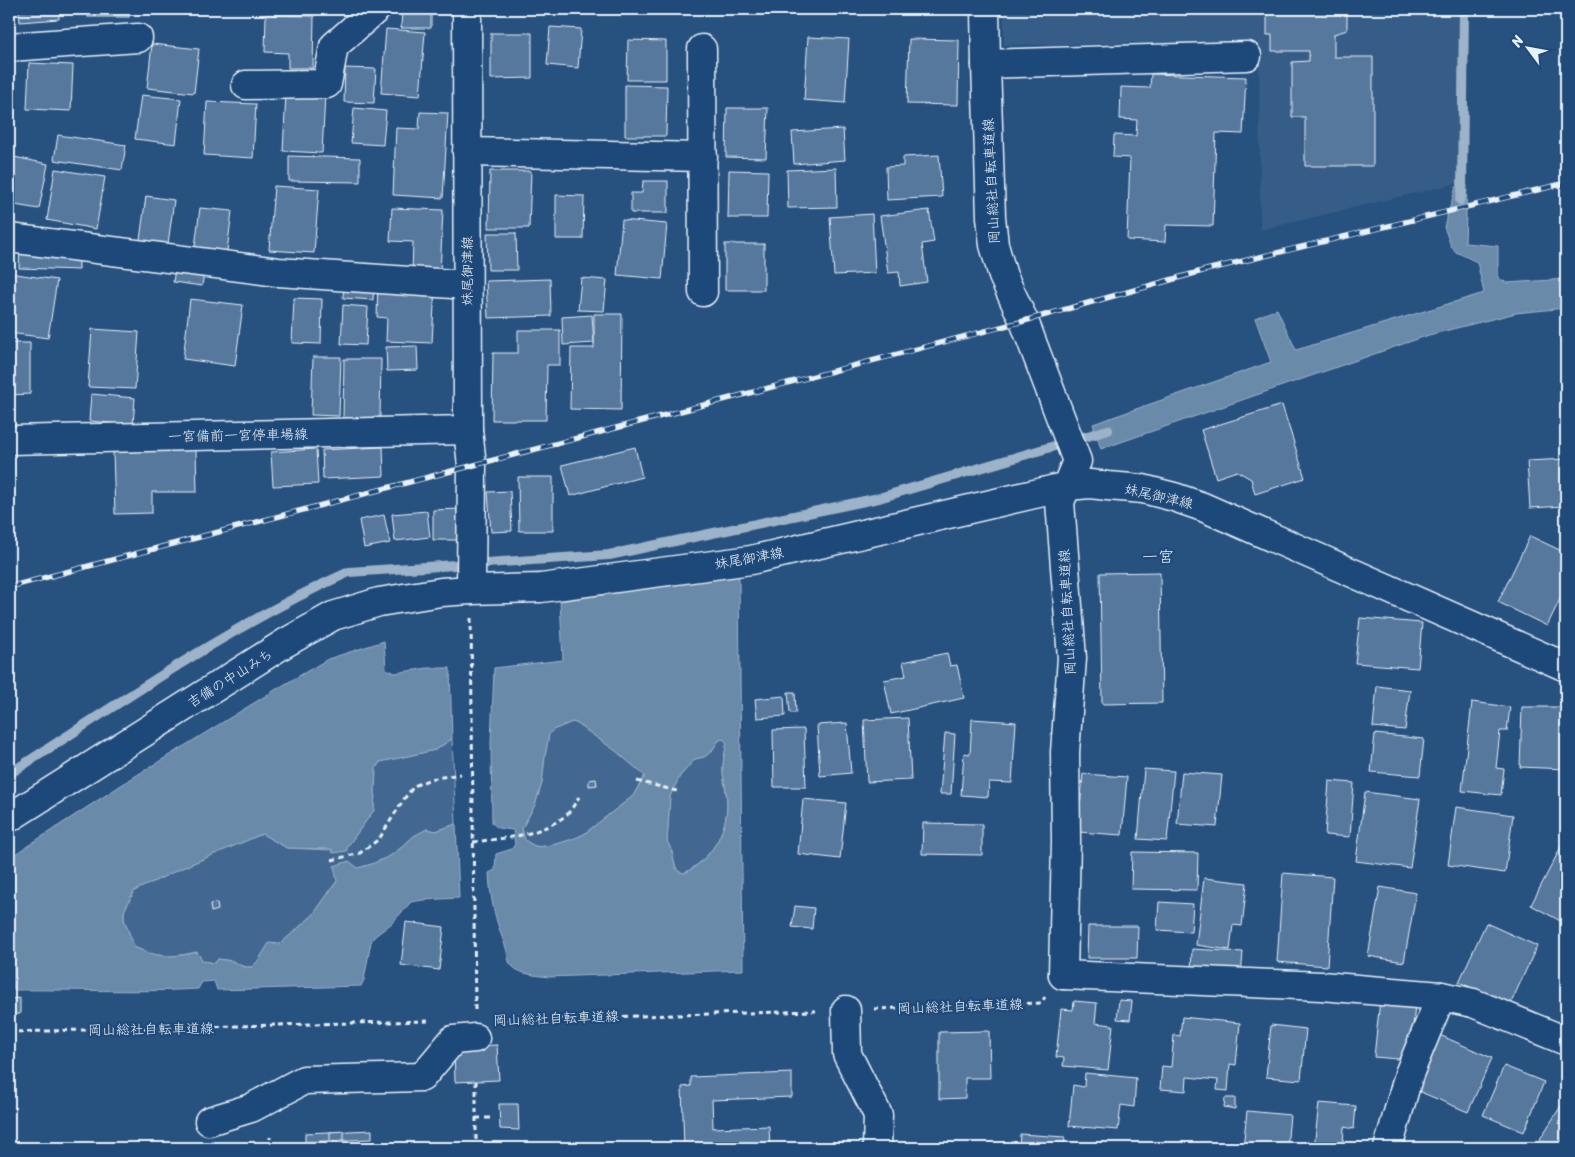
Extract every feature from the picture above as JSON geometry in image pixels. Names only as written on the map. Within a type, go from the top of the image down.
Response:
[{"type":"main road","points":[[246,85],[327,84],[334,46],[376,9]]},
{"type":"main road","name":"妹尾御津線","points":[[467,9],[468,430],[472,465],[471,584],[540,588],[751,560],[1067,486],[1090,484],[1143,490],[1174,497],[1203,507],[1566,667]]},
{"type":"main road","name":"岡山総社自転車道線","points":[[985,9],[991,217],[994,246],[1077,461],[1060,502],[1072,658],[1065,752],[1066,841],[1063,975]]},
{"type":"main road","points":[[9,47],[138,38]]},
{"type":"main road","points":[[702,49],[703,292]]},
{"type":"main road","points":[[986,64],[1247,56]]},
{"type":"main road","points":[[467,152],[703,156]]},
{"type":"main road","points":[[9,238],[278,272],[467,284]]},
{"type":"main road","name":"一宮備前一宮停車場線","points":[[9,440],[468,430]]},
{"type":"main road","name":"吉備の中山みち","points":[[9,818],[285,643],[333,616],[378,602],[441,592],[471,584]]},
{"type":"main road","points":[[1063,975],[1321,986],[1441,996],[1473,1003],[1566,1041]]},
{"type":"main road","points":[[1388,1148],[1409,1074],[1441,996]]},
{"type":"main road","points":[[846,1010],[847,1054],[878,1115],[877,1148]]},
{"type":"main road","points":[[209,1121],[250,1108],[304,1080],[422,1077],[453,1040],[475,1038]]},
{"type":"path","points":[[471,584],[475,1010]]},
{"type":"path","points":[[332,860],[360,853],[379,839],[414,786],[430,779],[461,774]]},
{"type":"path","points":[[637,781],[676,791]]},
{"type":"path","points":[[473,842],[514,836],[545,828],[567,815],[579,797]]},
{"type":"path","name":"岡山総社自転車道線","points":[[495,1020],[1041,1003],[1063,975]]},
{"type":"path","name":"岡山総社自転車道線","points":[[9,1032],[435,1021]]},
{"type":"path","points":[[476,1081],[476,1148]]},
{"type":"path","points":[[476,1118],[494,1118]]},
{"type":"path","points":[[270,1138],[270,1148]]},
{"type":"shaded area","points":[[1004,9],[1460,9],[1458,183],[1260,230],[1259,42],[1004,45]]},
{"type":"shaded area","points":[[1467,185],[1465,243],[1498,246],[1498,278],[1507,283],[1566,279],[1566,308],[1516,313],[1429,335],[1101,449],[1093,424],[1271,362],[1255,318],[1277,309],[1296,350],[1484,293],[1477,262],[1456,252],[1451,246],[1444,227],[1456,187]]},
{"type":"shaded area","points":[[739,576],[743,970],[548,977],[520,971],[509,962],[494,911],[489,873],[495,870],[496,854],[512,849],[515,844],[513,830],[498,828],[492,823],[491,742],[494,668],[563,660],[560,601]],"holes":[[[572,722],[616,751],[645,776],[633,796],[584,834],[560,843],[535,846],[525,840],[522,828],[535,805],[542,783],[549,734],[553,730]],[[723,739],[727,743],[723,766],[727,804],[724,825],[715,844],[702,861],[685,873],[679,872],[667,841],[670,796],[680,776],[695,759],[704,757],[711,752],[719,740]]]},
{"type":"shaded area","points":[[384,641],[386,669],[395,673],[428,668],[450,668],[452,739],[435,750],[380,762],[376,768],[374,810],[347,847],[347,851],[333,853],[332,849],[287,848],[262,834],[184,867],[134,891],[124,911],[124,919],[134,947],[143,951],[165,956],[197,952],[203,961],[215,963],[218,959],[232,961],[244,967],[252,967],[269,943],[280,944],[313,915],[337,881],[334,866],[349,861],[358,868],[372,864],[390,856],[414,836],[427,829],[436,831],[456,824],[459,898],[411,902],[371,942],[364,980],[361,986],[217,990],[214,981],[202,982],[198,989],[127,991],[9,990],[9,858],[129,780],[328,659]]},
{"type":"shaded area","points":[[572,722],[616,751],[645,775],[633,796],[584,834],[560,843],[535,846],[524,840],[522,828],[535,805],[542,783],[549,734],[553,730]]},
{"type":"shaded area","points":[[452,739],[456,824],[436,831],[427,829],[414,836],[390,856],[358,868],[337,881],[313,915],[280,944],[269,944],[252,967],[245,967],[232,961],[218,959],[215,963],[203,961],[196,952],[165,956],[134,947],[124,919],[124,911],[134,891],[184,867],[262,834],[287,848],[332,850],[347,847],[374,810],[376,768],[380,762],[435,750]]},
{"type":"shaded area","points":[[723,739],[727,743],[723,766],[727,796],[724,825],[715,844],[702,861],[684,873],[679,872],[667,842],[670,796],[680,776],[695,759],[704,757],[711,752],[719,740]]},
{"type":"building","points":[[19,9],[59,9],[59,19],[20,22]]},
{"type":"building","points":[[88,9],[129,9],[129,17],[88,17]]},
{"type":"building","points":[[306,9],[341,9],[340,12]]},
{"type":"building","points":[[402,9],[431,9],[431,28],[401,28]]},
{"type":"building","points":[[555,9],[555,11],[520,10]]},
{"type":"building","points":[[636,9],[681,9],[681,14],[635,13]]},
{"type":"building","points":[[1267,9],[1347,9],[1347,30],[1334,34],[1334,57],[1373,57],[1373,166],[1305,166],[1305,117],[1292,117],[1292,62],[1309,61],[1309,51],[1272,51],[1272,35],[1267,35]]},
{"type":"building","points":[[266,15],[314,16],[313,68],[288,68],[288,53],[265,52]]},
{"type":"building","points":[[550,27],[581,29],[578,68],[547,65]]},
{"type":"building","points":[[386,29],[425,32],[420,96],[381,93]]},
{"type":"building","points":[[491,33],[532,33],[532,78],[491,79]]},
{"type":"building","points":[[808,37],[849,39],[845,103],[804,100]]},
{"type":"building","points":[[909,39],[959,40],[958,105],[907,104]]},
{"type":"building","points":[[628,40],[666,41],[666,80],[627,80]]},
{"type":"building","points":[[152,44],[199,49],[194,93],[147,88]]},
{"type":"building","points":[[29,63],[73,65],[71,111],[27,109]]},
{"type":"building","points":[[345,68],[376,69],[374,103],[344,102]]},
{"type":"building","points":[[1151,74],[1246,77],[1243,134],[1216,133],[1213,226],[1166,225],[1165,242],[1127,240],[1130,158],[1113,157],[1114,135],[1136,136],[1137,120],[1120,119],[1121,87],[1150,88]]},
{"type":"building","points":[[625,85],[667,86],[666,136],[625,136]]},
{"type":"building","points":[[286,94],[325,95],[322,153],[283,151]]},
{"type":"building","points":[[141,95],[181,99],[176,144],[135,139]]},
{"type":"building","points":[[207,102],[256,104],[253,158],[204,155]]},
{"type":"building","points":[[354,108],[386,111],[383,145],[351,143]]},
{"type":"building","points":[[727,108],[768,108],[766,158],[726,157]]},
{"type":"building","points":[[420,112],[448,113],[443,198],[393,195],[396,128],[419,129]]},
{"type":"building","points":[[843,129],[845,160],[794,164],[792,132]]},
{"type":"building","points":[[58,135],[126,145],[122,170],[54,160]]},
{"type":"building","points":[[939,155],[942,197],[887,200],[886,167],[903,166],[903,157]]},
{"type":"building","points":[[289,156],[360,158],[360,182],[289,181]]},
{"type":"building","points":[[14,157],[48,164],[39,209],[9,204],[9,183]]},
{"type":"building","points":[[836,168],[837,207],[788,208],[787,170]]},
{"type":"building","points":[[55,169],[105,177],[96,229],[47,220]]},
{"type":"building","points":[[729,170],[768,171],[767,218],[728,218]]},
{"type":"building","points":[[490,171],[531,171],[529,228],[489,228]]},
{"type":"building","points":[[643,181],[668,181],[668,213],[631,213],[631,193],[642,193]]},
{"type":"building","points":[[274,186],[319,189],[314,253],[269,250]]},
{"type":"building","points":[[556,195],[584,196],[583,239],[556,239]]},
{"type":"building","points":[[146,196],[174,200],[167,251],[139,247]]},
{"type":"building","points":[[200,208],[232,211],[227,251],[195,247]]},
{"type":"building","points":[[392,208],[443,210],[440,274],[412,273],[413,242],[390,241]]},
{"type":"building","points":[[929,210],[934,242],[922,244],[927,282],[900,286],[899,272],[888,273],[880,216]]},
{"type":"building","points":[[872,214],[875,273],[834,275],[830,217]]},
{"type":"building","points":[[622,220],[667,224],[662,279],[617,275]]},
{"type":"building","points":[[487,233],[516,233],[517,270],[488,270]]},
{"type":"building","points":[[725,244],[764,244],[764,290],[725,290]]},
{"type":"building","points":[[20,247],[79,249],[79,270],[19,268]]},
{"type":"building","points":[[176,263],[205,267],[202,286],[173,282]]},
{"type":"building","points":[[9,273],[57,280],[48,338],[9,333]]},
{"type":"building","points":[[581,278],[607,280],[604,311],[578,310]]},
{"type":"building","points":[[550,279],[551,316],[488,318],[486,281]]},
{"type":"building","points":[[344,282],[374,283],[373,300],[343,298]]},
{"type":"building","points":[[378,283],[435,286],[432,343],[386,341],[387,318],[377,317]]},
{"type":"building","points":[[294,298],[322,299],[321,344],[292,343]]},
{"type":"building","points":[[190,299],[243,305],[235,366],[183,359]]},
{"type":"building","points":[[343,305],[368,307],[366,345],[341,344]]},
{"type":"building","points":[[594,314],[622,314],[621,410],[570,409],[571,348],[594,348]]},
{"type":"building","points":[[592,315],[594,343],[563,345],[562,317]]},
{"type":"building","points":[[92,329],[139,332],[135,389],[88,387]]},
{"type":"building","points":[[518,330],[560,330],[560,365],[547,365],[546,420],[492,420],[493,353],[518,353]]},
{"type":"building","points":[[9,343],[30,343],[30,394],[9,395]]},
{"type":"building","points":[[417,346],[418,370],[387,371],[386,347]]},
{"type":"building","points":[[313,357],[341,357],[339,416],[311,415]]},
{"type":"building","points":[[344,359],[381,359],[380,418],[343,418]]},
{"type":"building","points":[[91,394],[135,398],[133,425],[89,421]]},
{"type":"building","points":[[1282,405],[1305,478],[1255,494],[1251,479],[1237,471],[1216,478],[1201,430]]},
{"type":"building","points":[[383,447],[384,476],[323,479],[322,450]]},
{"type":"building","points":[[635,447],[642,477],[570,496],[562,465]]},
{"type":"building","points":[[316,449],[318,484],[273,486],[271,452]]},
{"type":"building","points":[[196,450],[197,492],[152,492],[152,513],[115,514],[113,452]]},
{"type":"building","points":[[1566,459],[1566,506],[1530,508],[1527,461]]},
{"type":"building","points":[[518,477],[553,477],[553,531],[519,531]]},
{"type":"building","points":[[510,491],[512,531],[491,532],[488,492]]},
{"type":"building","points":[[461,509],[461,540],[433,540],[433,510]]},
{"type":"building","points":[[427,511],[430,537],[395,541],[392,514]]},
{"type":"building","points":[[384,515],[390,543],[364,548],[359,520]]},
{"type":"building","points":[[1530,536],[1566,553],[1566,587],[1547,626],[1498,602]]},
{"type":"building","points":[[1160,572],[1162,703],[1102,704],[1100,573]]},
{"type":"building","points":[[1360,618],[1422,623],[1418,668],[1355,663]]},
{"type":"building","points":[[947,653],[950,666],[957,665],[964,698],[891,714],[884,680],[906,676],[903,662]]},
{"type":"building","points":[[1377,686],[1410,690],[1405,730],[1373,727]]},
{"type":"building","points":[[788,692],[795,692],[796,713],[790,713]]},
{"type":"building","points":[[784,696],[785,716],[757,718],[755,699]]},
{"type":"building","points":[[1472,702],[1510,707],[1507,731],[1500,731],[1496,768],[1504,769],[1501,795],[1462,791]]},
{"type":"building","points":[[1522,707],[1566,707],[1566,769],[1520,767]]},
{"type":"building","points":[[908,718],[911,780],[867,782],[864,720]]},
{"type":"building","points":[[972,719],[1016,722],[1012,783],[989,782],[988,797],[961,795],[964,753],[970,754]]},
{"type":"building","points":[[847,723],[851,773],[820,776],[817,725]]},
{"type":"building","points":[[804,729],[806,787],[774,787],[773,730]]},
{"type":"building","points":[[945,733],[955,734],[951,794],[940,794]]},
{"type":"building","points":[[1375,734],[1424,739],[1420,776],[1371,772]]},
{"type":"building","points":[[1144,769],[1174,771],[1167,841],[1138,839]]},
{"type":"building","points":[[1182,772],[1222,775],[1217,827],[1177,824]]},
{"type":"building","points":[[1083,774],[1127,777],[1122,835],[1078,832]]},
{"type":"building","points":[[596,779],[597,785],[589,786],[589,780]]},
{"type":"building","points":[[1329,781],[1354,783],[1350,837],[1325,835]]},
{"type":"building","points":[[1365,792],[1420,799],[1410,868],[1356,861]]},
{"type":"building","points":[[803,799],[846,803],[840,859],[798,854]]},
{"type":"building","points":[[1456,807],[1513,815],[1505,873],[1448,865]]},
{"type":"building","points":[[923,823],[982,824],[982,855],[922,854]]},
{"type":"building","points":[[1561,847],[1566,849],[1566,924],[1531,905]]},
{"type":"building","points":[[1132,852],[1198,853],[1197,890],[1131,889]]},
{"type":"building","points":[[1283,873],[1333,877],[1327,966],[1277,962]]},
{"type":"building","points":[[1204,878],[1247,883],[1242,926],[1233,925],[1230,950],[1196,945]]},
{"type":"building","points":[[1380,887],[1416,893],[1404,962],[1368,956]]},
{"type":"building","points":[[1159,902],[1193,904],[1191,932],[1157,930]]},
{"type":"building","points":[[217,903],[218,910],[211,912],[210,904]]},
{"type":"building","points":[[795,906],[814,908],[812,929],[792,927]]},
{"type":"building","points":[[406,922],[444,927],[439,970],[401,965]]},
{"type":"building","points":[[1486,923],[1537,946],[1510,1005],[1459,982]]},
{"type":"building","points":[[1088,926],[1138,926],[1137,958],[1087,958]]},
{"type":"building","points":[[1192,949],[1243,952],[1241,976],[1191,972]]},
{"type":"building","points":[[20,998],[20,1014],[9,1014],[9,999]]},
{"type":"building","points":[[1119,1000],[1132,1001],[1130,1020],[1117,1019]]},
{"type":"building","points":[[1380,1000],[1415,1004],[1410,1060],[1374,1057]]},
{"type":"building","points":[[1074,1001],[1097,1003],[1095,1023],[1113,1025],[1108,1070],[1063,1066],[1064,1058],[1056,1057],[1061,1009],[1073,1010]]},
{"type":"building","points":[[1182,1017],[1240,1023],[1236,1065],[1230,1064],[1228,1091],[1217,1090],[1218,1080],[1187,1077],[1186,1091],[1160,1089],[1162,1066],[1171,1067],[1174,1035],[1180,1036]]},
{"type":"building","points":[[1271,1025],[1306,1029],[1301,1080],[1266,1077]]},
{"type":"building","points":[[989,1031],[990,1078],[965,1078],[965,1098],[939,1099],[939,1032]]},
{"type":"building","points":[[1435,1033],[1492,1058],[1468,1112],[1411,1088]]},
{"type":"building","points":[[497,1045],[499,1080],[455,1082],[454,1047]]},
{"type":"building","points":[[1504,1066],[1544,1082],[1524,1132],[1483,1115]]},
{"type":"building","points":[[792,1073],[792,1097],[712,1100],[713,1128],[769,1126],[770,1148],[684,1148],[682,1087],[691,1086],[691,1077]]},
{"type":"building","points":[[1085,1073],[1136,1078],[1134,1107],[1121,1105],[1118,1130],[1069,1126],[1073,1085],[1084,1087]]},
{"type":"building","points":[[1225,1098],[1235,1098],[1235,1109],[1224,1107]]},
{"type":"building","points":[[1566,1098],[1566,1148],[1555,1148],[1540,1139]]},
{"type":"building","points":[[1319,1103],[1356,1106],[1354,1129],[1344,1127],[1343,1144],[1356,1145],[1355,1148],[1314,1148]]},
{"type":"building","points":[[499,1104],[518,1104],[519,1130],[500,1129]]},
{"type":"building","points":[[1247,1111],[1290,1115],[1287,1148],[1243,1148]]},
{"type":"building","points":[[372,1130],[372,1139],[305,1142],[305,1133]]},
{"type":"building","points":[[344,1131],[344,1140],[330,1141],[330,1132]]},
{"type":"building","points":[[1020,1134],[1065,1137],[1064,1148],[1019,1148]]},
{"type":"waterway","points":[[1460,200],[1462,191],[1464,9]]},
{"type":"waterway","points":[[9,774],[218,641],[304,593],[349,572],[609,555],[879,498],[1108,430]]},
{"type":"railway","points":[[9,587],[1024,321],[1206,270],[1566,183]]},
{"type":"district","name":"一宮","points":[[1158,556]]}]
